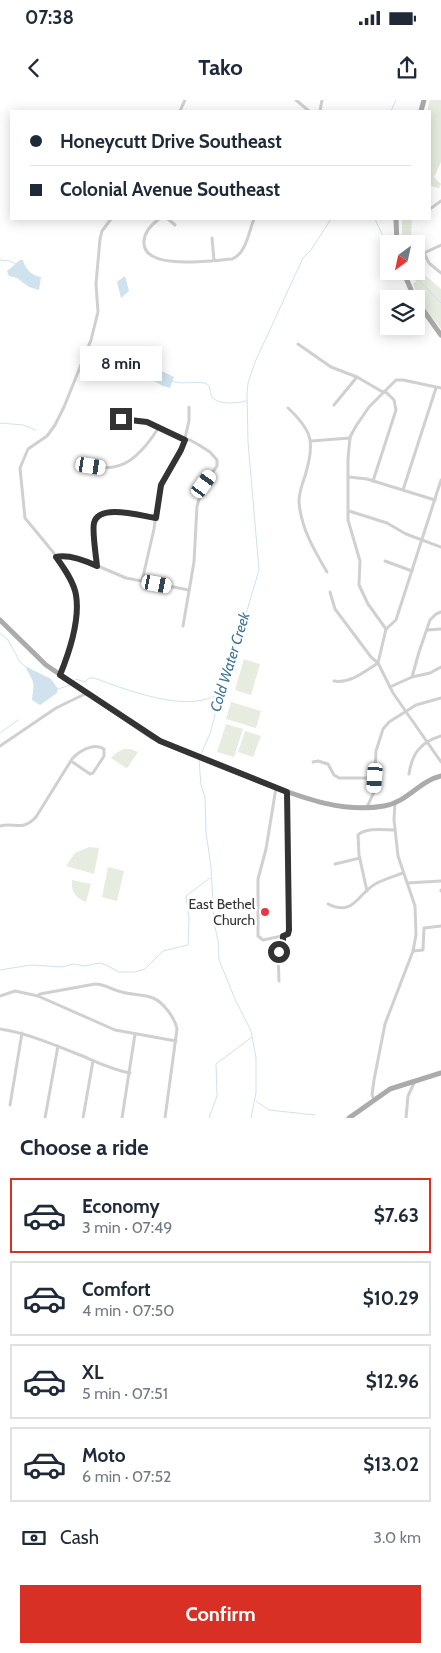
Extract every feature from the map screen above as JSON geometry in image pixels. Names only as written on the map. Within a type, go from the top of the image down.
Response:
[{"type":"main road","points":[[396,220],[397,235]]},
{"type":"main road","points":[[425,313],[441,335]]},
{"type":"main road","points":[[0,620],[40,660],[152,737],[287,792],[330,805],[385,806],[395,803],[426,781],[441,776]]},
{"type":"main road","points":[[349,1118],[390,1089],[441,1073]]},
{"type":"street","points":[[296,100],[307,110]]},
{"type":"street","points":[[60,675],[70,644],[76,599],[73,586],[56,557],[25,518],[20,468],[28,449],[47,436],[58,420],[91,340],[98,312],[96,284],[100,239],[102,231],[110,220]]},
{"type":"street","points":[[158,220],[150,226],[144,238],[145,249],[149,255],[174,262],[232,259],[239,256],[254,220]]},
{"type":"street","points":[[169,220],[175,225]]},
{"type":"street","points":[[212,238],[214,260]]},
{"type":"street","points":[[441,245],[424,253],[429,263],[441,273]]},
{"type":"street","points":[[298,344],[331,367],[357,377],[393,398],[396,407],[373,481]]},
{"type":"street","points":[[334,405],[357,377]]},
{"type":"street","points":[[386,629],[360,591],[358,581],[360,561],[349,524],[350,438],[364,413],[398,379],[441,388]]},
{"type":"street","points":[[403,490],[436,388]]},
{"type":"street","points":[[142,581],[151,545],[161,485],[185,440],[189,421],[189,407]]},
{"type":"street","points":[[288,408],[303,423],[310,441],[310,458],[300,495],[300,504],[308,538],[327,572]]},
{"type":"street","points":[[116,419],[147,422],[185,440],[190,440],[207,450],[215,457],[217,463],[216,468],[202,489],[197,506],[194,562],[183,626]]},
{"type":"street","points":[[85,465],[105,468],[122,465],[149,442],[159,427]]},
{"type":"street","points":[[310,441],[350,438]]},
{"type":"street","points":[[349,477],[373,481],[435,500]]},
{"type":"street","points":[[334,681],[350,679],[378,664],[386,629],[396,620],[441,480]]},
{"type":"street","points":[[349,511],[387,523],[406,534],[441,547]]},
{"type":"street","points":[[97,566],[94,524],[100,514],[113,512],[156,518]]},
{"type":"street","points":[[56,557],[61,556],[75,559],[120,576],[189,590]]},
{"type":"street","points":[[385,561],[412,570]]},
{"type":"street","points":[[330,592],[336,611],[378,664],[390,688],[441,762]]},
{"type":"street","points":[[412,677],[432,618],[441,612]]},
{"type":"street","points":[[427,630],[441,629]]},
{"type":"street","points":[[390,688],[412,677],[430,673],[441,667]]},
{"type":"street","points":[[0,746],[56,708],[86,692]]},
{"type":"street","points":[[367,807],[374,792],[376,751],[382,729],[389,722],[418,704],[441,698]]},
{"type":"street","points":[[409,774],[413,758],[427,741],[441,736]]},
{"type":"street","points":[[0,826],[18,826],[32,821],[71,761],[76,755],[89,748],[99,746],[104,750],[104,756],[93,773],[90,774],[71,761]]},
{"type":"street","points":[[313,762],[318,761],[328,764],[334,775],[339,778],[375,778]]},
{"type":"street","points":[[276,787],[265,853],[258,879],[258,933],[259,938],[263,940],[283,936],[288,934],[289,930],[287,792]]},
{"type":"street","points":[[374,1099],[372,1095],[375,1071],[385,1024],[413,951],[416,935],[416,915],[412,896],[398,856],[395,830],[395,803]]},
{"type":"street","points":[[367,891],[360,858],[358,839],[360,833],[395,830]]},
{"type":"street","points":[[335,864],[360,858]]},
{"type":"street","points":[[328,904],[339,909],[346,908],[378,882],[403,873]]},
{"type":"street","points":[[407,882],[441,881]]},
{"type":"street","points":[[413,951],[423,950],[424,928],[441,926]]},
{"type":"street","points":[[279,981],[278,956],[283,936]]},
{"type":"street","points":[[38,996],[40,994],[101,984],[121,992],[153,998],[161,1004],[177,1028],[165,1118]]},
{"type":"street","points":[[0,996],[13,991],[38,996],[119,1031],[176,1041]]},
{"type":"street","points":[[0,1028],[22,1032],[93,1062],[112,1069],[130,1072]]},
{"type":"street","points":[[10,1105],[22,1032]]},
{"type":"street","points":[[122,1118],[135,1034]]},
{"type":"street","points":[[45,1118],[58,1046]]},
{"type":"street","points":[[83,1118],[93,1062]]},
{"type":"street","points":[[406,1118],[408,1096],[416,1081]]},
{"type":"shaded area","points":[[430,100],[441,100],[441,162],[434,177],[441,184],[439,188],[431,186],[431,110],[427,110]]},
{"type":"shaded area","points":[[402,220],[412,220],[411,234],[402,235]]},
{"type":"shaded area","points":[[425,275],[441,289],[441,329],[425,308],[425,290],[415,289],[413,284],[416,281],[425,280]]},
{"type":"shaded area","points":[[244,659],[260,664],[251,695],[235,690]]},
{"type":"shaded area","points":[[231,702],[261,711],[256,728],[226,719]]},
{"type":"shaded area","points":[[226,724],[243,729],[234,757],[217,752]]},
{"type":"shaded area","points":[[245,731],[261,736],[253,757],[238,752]]},
{"type":"shaded area","points":[[124,749],[138,752],[126,768],[111,758]]},
{"type":"shaded area","points":[[89,847],[99,848],[94,874],[66,866],[75,853]]},
{"type":"shaded area","points":[[108,867],[124,871],[117,901],[102,897]]},
{"type":"shaded area","points":[[72,880],[91,884],[86,902],[74,894]]},
{"type":"water","points":[[20,260],[23,260],[29,272],[41,277],[39,290],[29,287],[17,278],[9,276],[7,271]]},
{"type":"water","points":[[125,276],[129,291],[121,298],[117,282]]},
{"type":"water","points":[[135,358],[174,377],[170,388],[134,370],[133,362]]},
{"type":"water","points":[[25,666],[51,679],[58,689],[57,693],[40,705],[32,700],[33,682]]},
{"type":"waterway","name":"Cold Water Creek","points":[[391,110],[396,100]]},
{"type":"waterway","name":"Cold Water Creek","points":[[200,756],[210,734],[259,570],[248,442],[248,383],[255,362],[303,258],[311,250],[330,220]]},
{"type":"waterway","points":[[375,220],[382,235]]},
{"type":"waterway","points":[[0,260],[16,264]]},
{"type":"waterway","points":[[419,280],[441,303]]},
{"type":"waterway","points":[[171,381],[207,384],[212,397],[217,401],[225,403],[246,401]]},
{"type":"waterway","points":[[0,423],[23,425],[36,430]]},
{"type":"waterway","points":[[0,633],[8,640],[20,662],[26,667]]},
{"type":"waterway","points":[[73,682],[76,679],[85,682],[89,678],[94,678],[140,694],[177,701],[194,701],[209,698],[222,691]]},
{"type":"waterway","points":[[58,689],[70,685]]},
{"type":"waterway","points":[[0,733],[18,720]]},
{"type":"waterway","name":"Cold Water Creek","points":[[199,760],[201,785],[205,797],[206,832],[219,960],[251,1031],[256,1058],[256,1093],[251,1118]]},
{"type":"waterway","points":[[0,970],[31,965],[62,967],[73,964],[85,966],[99,963],[119,972],[135,972],[145,969],[163,951],[188,945],[189,919],[186,896],[210,878]]},
{"type":"waterway","points":[[209,1118],[217,1096],[216,1064],[252,1037]]},
{"type":"waterway","points":[[256,1101],[269,1110],[315,1115]]},
{"type":"place","name":"East Bethel Church","points":[[265,912]]},
{"type":"route","points":[[121,419],[147,422],[185,440],[161,485],[156,518],[113,512],[100,514],[94,524],[97,566],[75,559],[61,556],[56,557],[73,586],[76,599],[75,619],[69,652],[60,675],[160,741],[287,792],[289,930],[287,935],[283,936],[279,952]]}]
